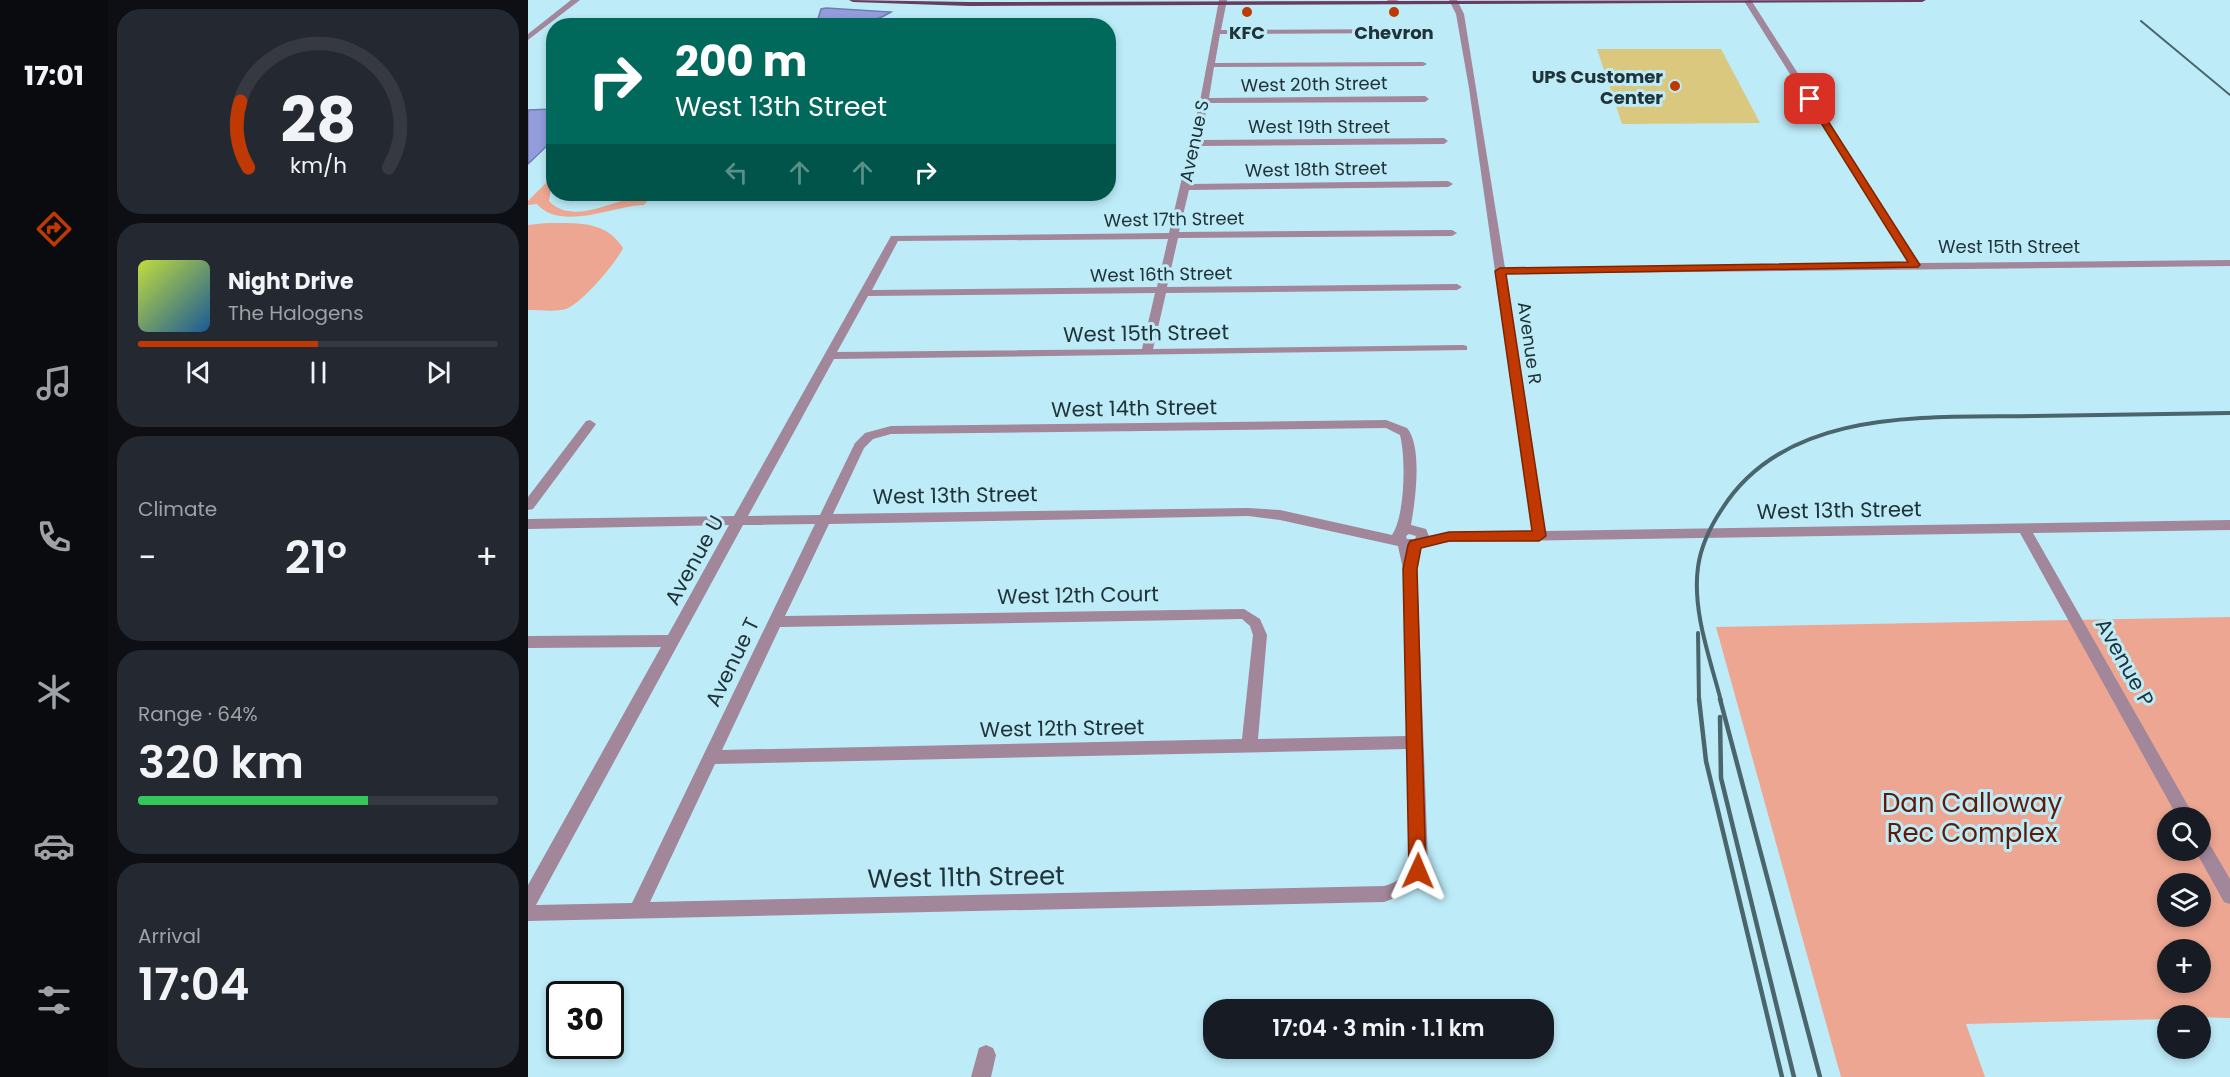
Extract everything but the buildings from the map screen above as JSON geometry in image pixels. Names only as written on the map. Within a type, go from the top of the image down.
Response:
[{"type":"main road","points":[[853,0],[969,4],[1453,0],[1922,0]]},
{"type":"street","points":[[528,26],[562,0]]},
{"type":"street","points":[[553,18],[576,0]]},
{"type":"street","points":[[1390,1],[1395,0]]},
{"type":"street","name":"Avenue R","points":[[1453,0],[1460,14],[1539,536]]},
{"type":"street","points":[[1460,14],[1462,5],[1470,0]]},
{"type":"street","name":"Avenue S","points":[[1148,352],[1204,101],[1222,1]]},
{"type":"street","points":[[1749,1],[1915,265]]},
{"type":"street","points":[[528,38],[546,24]]},
{"type":"street","points":[[1216,32],[1415,31]]},
{"type":"street","points":[[1210,65],[1423,64]]},
{"type":"street","name":"West 20th Street","points":[[1204,101],[1425,99]]},
{"type":"street","name":"West 19th Street","points":[[1194,143],[1444,141]]},
{"type":"street","name":"West 18th Street","points":[[1184,187],[1448,184]]},
{"type":"street","name":"West 17th Street","points":[[895,238],[1452,233]]},
{"type":"street","name":"Avenue U","points":[[528,902],[895,238]]},
{"type":"street","name":"West 15th Street","points":[[1500,271],[2230,263]]},
{"type":"street","name":"West 16th Street","points":[[865,293],[1457,287]]},
{"type":"street","name":"West 15th Street","points":[[830,356],[1463,348]]},
{"type":"street","points":[[528,506],[590,424]]},
{"type":"street","name":"West 14th Street","points":[[869,436],[891,430],[1386,424],[1400,429],[1408,440],[1410,537]]},
{"type":"street","name":"Avenue T","points":[[637,910],[859,446],[869,436]]},
{"type":"street","name":"West 13th Street","points":[[528,524],[720,522],[740,519],[1259,513],[1380,536],[1410,537],[2230,525]]},
{"type":"street","name":"Avenue P","points":[[2024,528],[2181,807]]},
{"type":"street","points":[[1410,537],[1416,742]]},
{"type":"street","name":"West 12th Court","points":[[774,622],[1244,614],[1251,618],[1259,628],[1260,635],[1249,746]]},
{"type":"street","points":[[528,642],[673,641]]},
{"type":"street","name":"West 12th Street","points":[[710,757],[1416,742]]},
{"type":"street","name":"West 11th Street","points":[[528,913],[1384,894],[1404,887],[1413,880],[1419,861],[1416,742]]},
{"type":"street","points":[[2210,861],[2230,896]]},
{"type":"street","points":[[981,1077],[986,1055]]},
{"type":"green space","points":[[546,183],[546,201],[560,209],[572,212],[600,208],[623,201],[647,201],[644,205],[574,217],[547,212],[537,204],[528,205],[528,201]]},
{"type":"green space","points":[[547,223],[590,225],[608,232],[623,248],[598,282],[573,305],[557,310],[528,310],[528,225]]},
{"type":"green space","name":"Dan Calloway Rec Complex","points":[[2230,617],[2230,1018],[2211,1017],[2211,1005],[2157,1005],[2157,1019],[1966,1024],[1985,1077],[1841,1077],[1716,627]]},
{"type":"water","points":[[821,9],[891,12],[880,18],[818,18]]},
{"type":"water","points":[[546,109],[546,147],[528,164],[528,110]]},
{"type":"railway","points":[[2141,21],[2230,95]]},
{"type":"railway","points":[[1721,701],[1700,617],[1697,584],[1701,551],[1722,509],[1750,476],[1783,451],[1822,435],[1863,425],[1906,419],[2230,413]]},
{"type":"railway","points":[[1698,633],[1699,701]]},
{"type":"railway","points":[[1699,699],[1706,761],[1782,1077]]},
{"type":"railway","points":[[1720,699],[1820,1077]]},
{"type":"railway","points":[[1720,717],[1721,778],[1794,1077]]},
{"type":"place","name":"KFC","points":[[1247,12]]},
{"type":"place","name":"Chevron","points":[[1394,12]]},
{"type":"place","name":"UPS Customer Center","points":[[1675,86]]},
{"type":"route","points":[[1418,871],[1410,569],[1415,545],[1449,537],[1539,536],[1500,271],[1915,265],[1810,99]]}]
